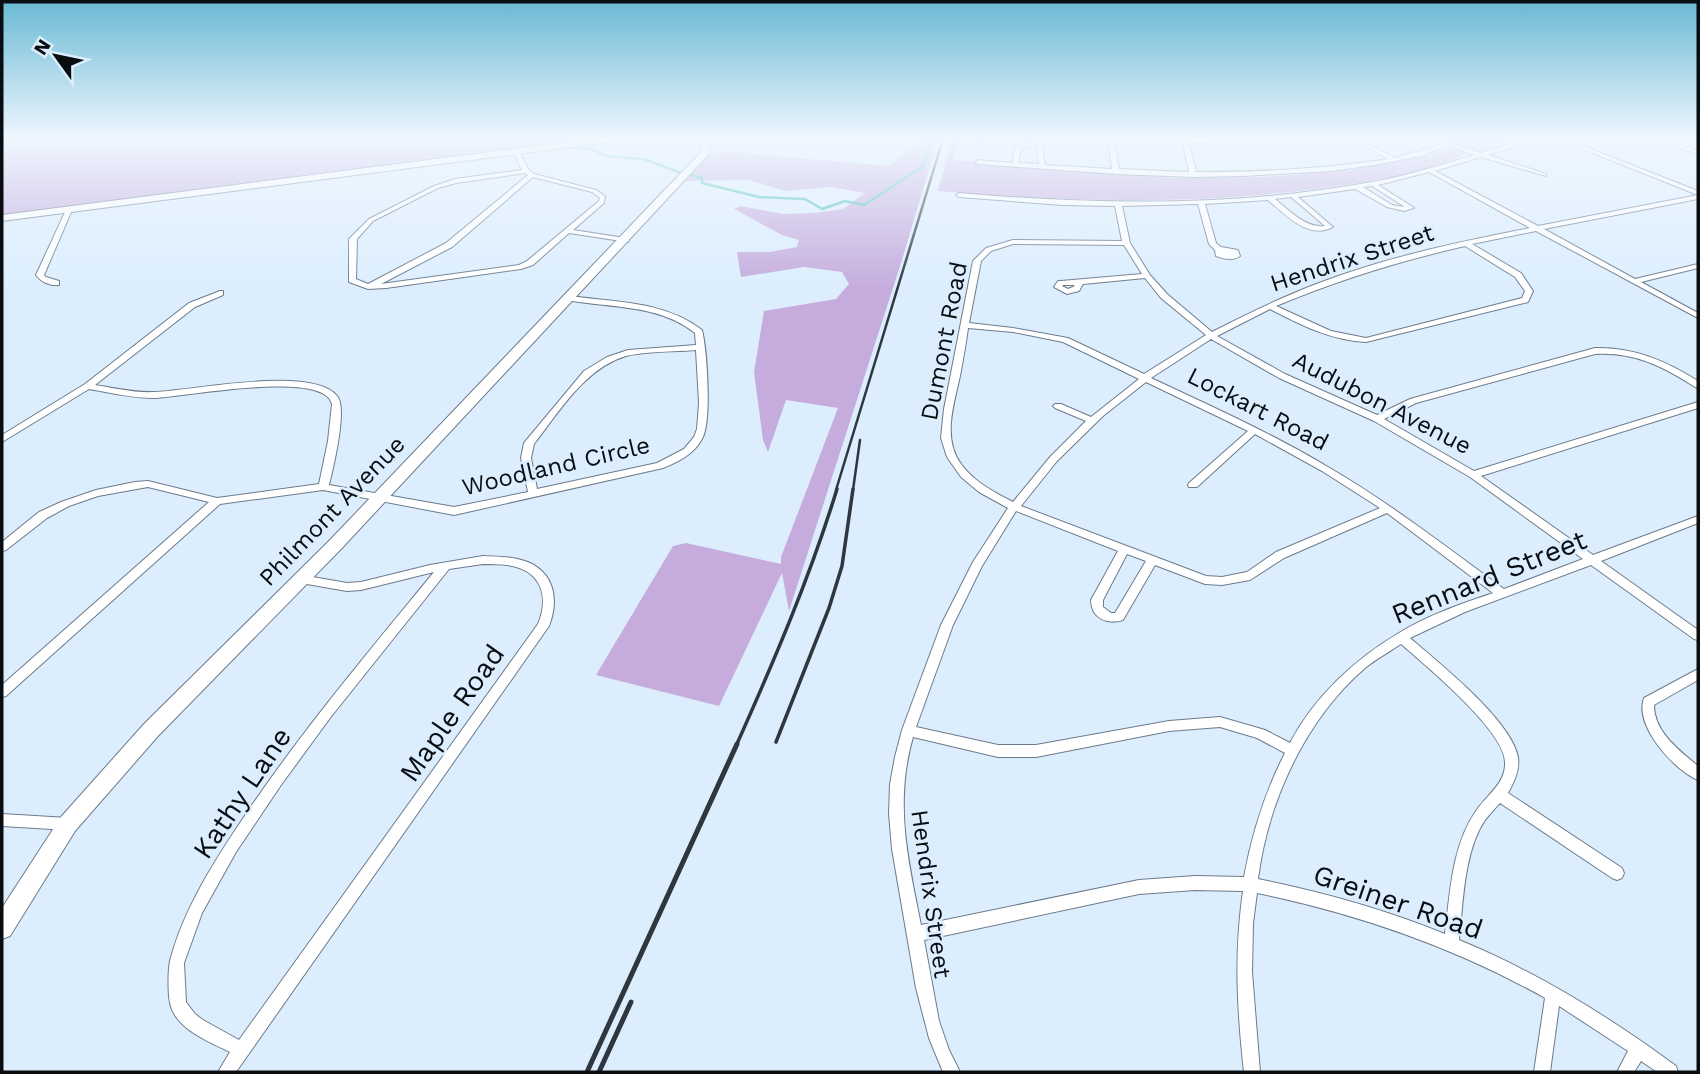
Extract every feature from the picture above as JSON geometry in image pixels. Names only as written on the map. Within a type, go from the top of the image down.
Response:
[{"type":"main road","points":[[2,218],[224,189]]},
{"type":"main road","name":"Philmont Avenue","points":[[2,928],[68,824],[151,730],[301,579],[673,189]]},
{"type":"street","points":[[435,189],[371,220],[355,235],[352,243],[352,280],[368,287],[521,267],[530,263],[602,202],[603,197],[587,189]]},
{"type":"street","points":[[368,287],[449,245],[511,189]]},
{"type":"street","points":[[959,195],[1118,205],[1201,203],[1334,189]]},
{"type":"street","points":[[1361,189],[1392,208],[1411,208],[1381,189]]},
{"type":"street","points":[[1465,189],[1698,316]]},
{"type":"street","points":[[1269,197],[1308,228],[1322,230],[1330,227],[1292,195]]},
{"type":"street","name":"Hendrix Street","points":[[952,1072],[936,1043],[899,852],[896,798],[901,761],[930,666],[955,605],[1012,506],[1042,468],[1091,420],[1147,377],[1212,336],[1270,306],[1369,270],[1468,245],[1698,195]]},
{"type":"street","points":[[1201,203],[1213,244],[1219,248]]},
{"type":"street","name":"Audubon Avenue","points":[[1118,205],[1126,243],[1147,276],[1164,296],[1212,336],[1282,376],[1377,419],[1473,475],[1698,636]]},
{"type":"street","points":[[56,283],[43,279],[40,275],[69,210]]},
{"type":"street","points":[[568,232],[625,240]]},
{"type":"street","name":"Dumont Road","points":[[1126,243],[1013,242],[996,245],[983,253],[977,261],[949,409],[947,445],[960,470],[974,484],[1012,506],[1205,580],[1223,581],[1252,574],[1280,555],[1388,509]]},
{"type":"street","points":[[1270,306],[1328,335],[1341,338],[1376,338],[1525,300],[1529,291],[1518,275],[1468,245]]},
{"type":"street","points":[[1634,281],[1698,266]]},
{"type":"street","points":[[1080,282],[1147,276]]},
{"type":"street","points":[[2,439],[88,386],[192,305],[220,293]]},
{"type":"street","points":[[533,494],[526,458],[529,443],[587,373],[610,359],[628,353],[700,347],[699,332],[680,318],[569,298]]},
{"type":"street","name":"Lockart Road","points":[[965,325],[1013,330],[1065,340],[1254,430],[1325,469],[1388,509],[1503,594]]},
{"type":"street","name":"Woodland Circle","points":[[217,501],[323,488],[381,496],[454,511],[660,466],[679,457],[695,444],[703,424],[700,347]]},
{"type":"street","points":[[1377,419],[1413,401],[1578,354],[1612,349],[1627,351],[1665,364],[1698,385]]},
{"type":"street","points":[[88,386],[149,396],[287,383],[323,387],[337,403],[329,469],[323,488]]},
{"type":"street","points":[[1473,475],[1698,405]]},
{"type":"street","points":[[1058,406],[1091,420]]},
{"type":"street","points":[[1194,485],[1254,430]]},
{"type":"street","points":[[2,547],[54,509],[88,495],[148,484],[217,501]]},
{"type":"street","points":[[2,692],[217,501]]},
{"type":"street","name":"Rennard Street","points":[[1252,1072],[1244,974],[1249,885],[1271,793],[1292,750],[1331,693],[1362,664],[1401,637],[1450,614],[1698,519]]},
{"type":"street","points":[[1124,550],[1097,600],[1097,608],[1103,615],[1113,619],[1119,617],[1152,560]]},
{"type":"street","name":"Maple Road","points":[[226,1072],[548,616],[550,606],[545,584],[532,570],[521,564],[493,559],[361,586],[301,579]]},
{"type":"street","name":"Kathy Lane","points":[[242,1050],[190,1020],[178,1003],[175,992],[179,956],[194,918],[224,859],[258,803],[444,568]]},
{"type":"street","points":[[1401,637],[1433,664],[1509,743],[1512,759],[1500,796],[1477,821],[1458,889],[1451,944]]},
{"type":"street","points":[[1698,674],[1648,702],[1647,708],[1651,725],[1698,774]]},
{"type":"street","points":[[909,731],[998,751],[1036,751],[1169,726],[1220,722],[1260,734],[1292,750]]},
{"type":"street","points":[[1500,796],[1617,873]]},
{"type":"street","points":[[2,820],[68,824]]},
{"type":"street","name":"Greiner Road","points":[[915,934],[1139,887],[1172,883],[1249,885],[1337,904],[1451,944],[1502,967],[1614,1031],[1670,1072]]},
{"type":"street","points":[[1542,1072],[1553,996]]},
{"type":"street","points":[[1625,1072],[1639,1049]]},
{"type":"shaded area","points":[[2,189],[225,189],[2,218]]},
{"type":"shaded area","points":[[843,189],[923,189],[789,611],[782,573],[719,706],[596,675],[673,546],[686,543],[781,564],[781,557],[838,408],[786,400],[768,452],[763,440],[754,372],[764,311],[836,299],[849,284],[842,272],[804,267],[741,277],[737,252],[770,252],[797,247],[799,240],[782,235],[734,209],[741,206],[783,214],[814,213],[843,209],[865,193]]},
{"type":"shaded area","points":[[1314,189],[1228,197],[1131,200],[1034,198],[938,191]]},
{"type":"waterway","points":[[727,189],[759,197],[805,199],[822,209],[845,201],[864,205],[888,189]]},
{"type":"railway","points":[[836,490],[928,189]]},
{"type":"railway","points":[[853,490],[860,440]]},
{"type":"railway","points":[[736,746],[791,619],[837,489]]},
{"type":"railway","points":[[776,742],[829,608],[842,566],[853,489]]},
{"type":"railway","points":[[587,1072],[737,744]]},
{"type":"railway","points":[[599,1072],[631,1002]]}]
